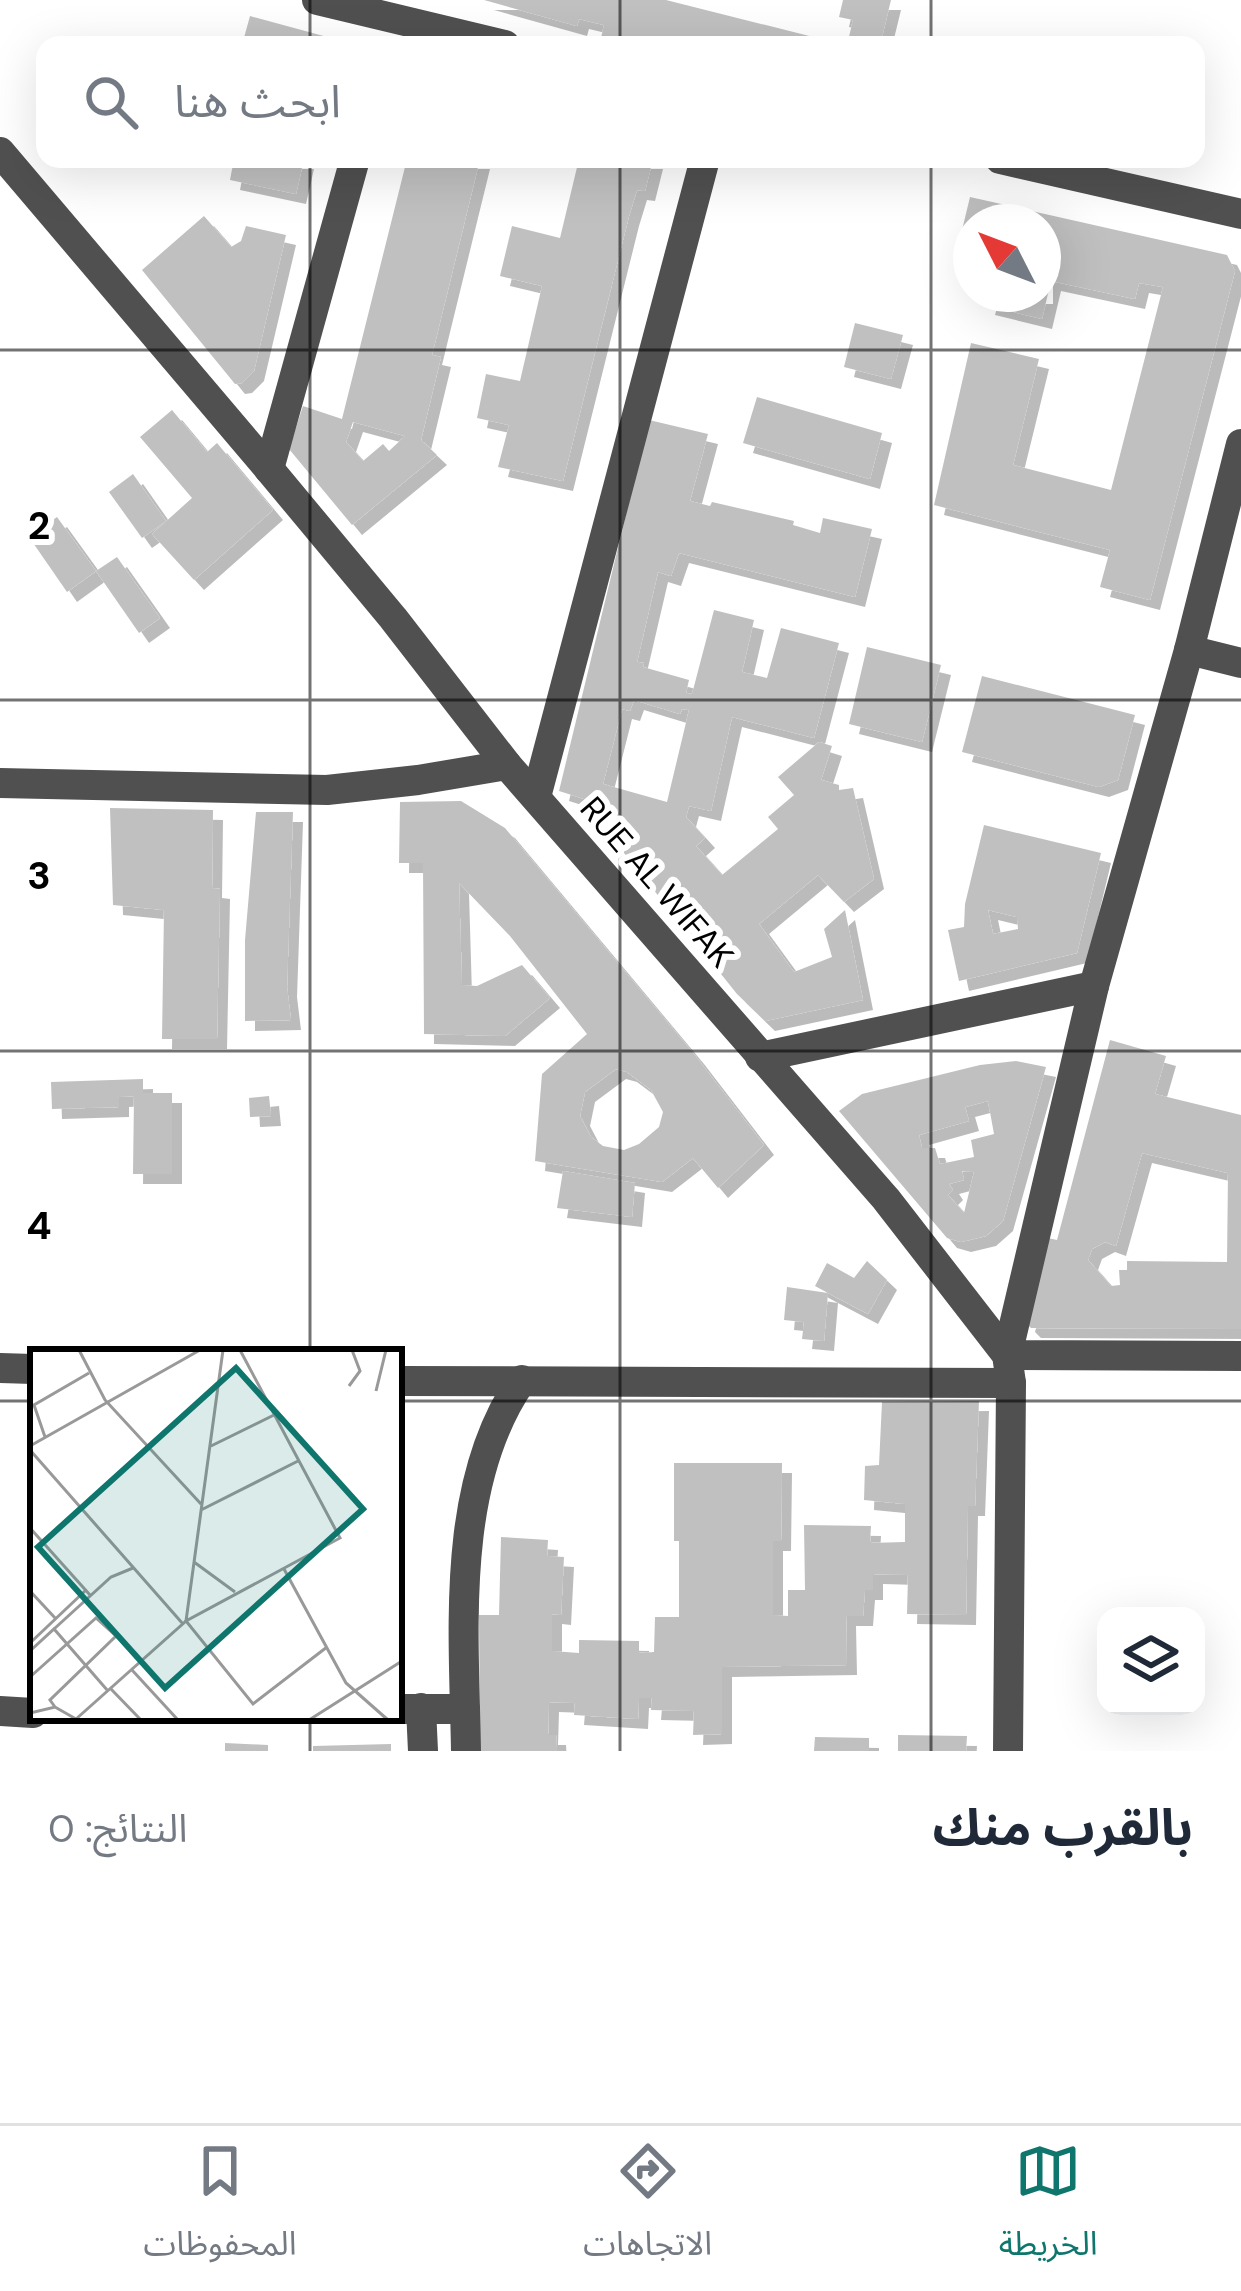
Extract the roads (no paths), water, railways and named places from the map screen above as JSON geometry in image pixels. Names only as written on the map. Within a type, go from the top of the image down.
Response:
[{"type":"street","points":[[316,0],[390,33]]},
{"type":"street","name":"RUE AL WIFAK","points":[[0,152],[269,469],[506,765],[886,1199],[1009,1368]]},
{"type":"street","points":[[269,469],[353,168]]},
{"type":"street","points":[[536,797],[703,168]]},
{"type":"street","points":[[1039,168],[1241,214]]},
{"type":"street","points":[[1009,1751],[1009,1368],[1094,986],[1189,650],[1241,444]]},
{"type":"street","points":[[1189,650],[1241,663]]},
{"type":"street","points":[[0,783],[327,790],[506,765]]},
{"type":"street","points":[[760,1057],[1094,986]]},
{"type":"street","points":[[402,1381],[1009,1368],[1241,1356]]},
{"type":"street","points":[[0,1368],[30,1369]]},
{"type":"street","points":[[466,1751],[468,1530],[474,1491],[500,1414],[522,1380]]},
{"type":"street","points":[[423,1751],[410,1709],[465,1709]]},
{"type":"street","points":[[0,1712],[30,1713]]}]
